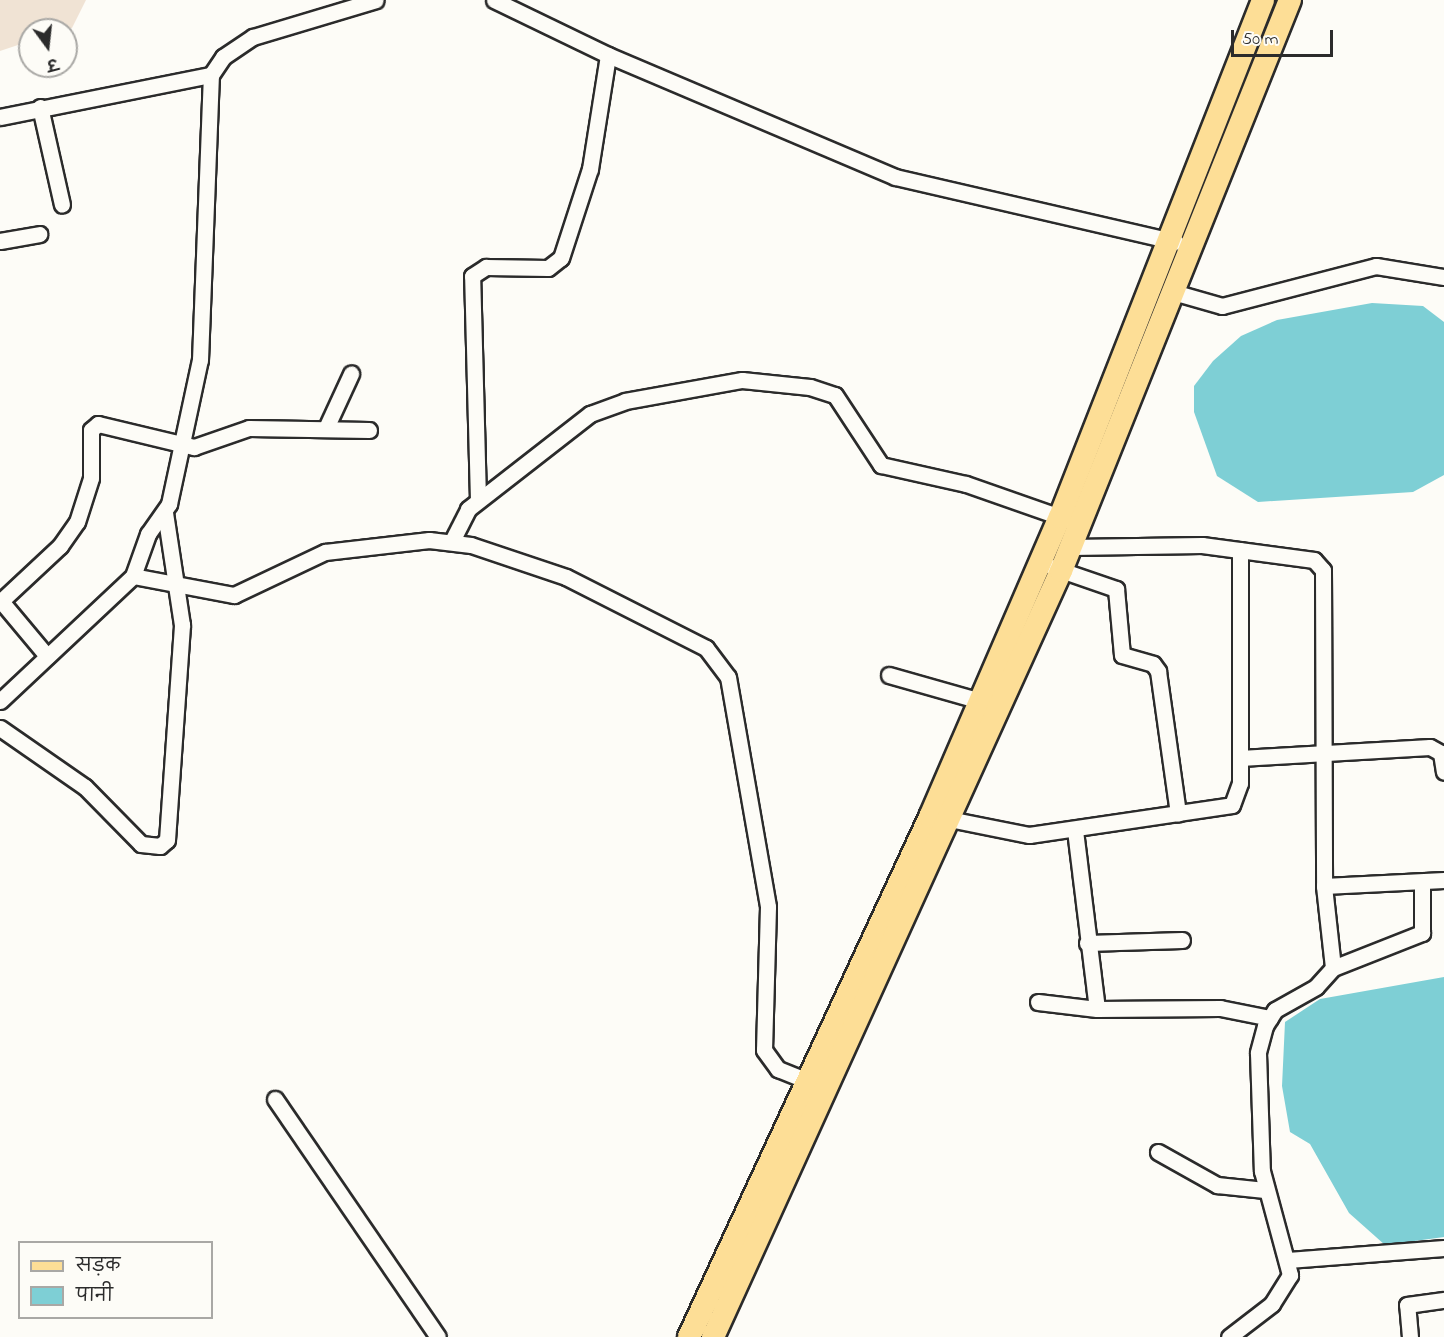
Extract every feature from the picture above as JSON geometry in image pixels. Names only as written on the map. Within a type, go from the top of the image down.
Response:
[{"type":"main road","points":[[713,1337],[808,1081],[980,701],[1040,562],[1070,520],[1173,292],[1180,244],[1263,0]]},
{"type":"main road","points":[[689,1337],[755,1222],[949,819],[1061,571],[1071,548],[1070,520],[1180,244],[1290,0]]},
{"type":"street","points":[[0,701],[133,576],[148,534],[165,512],[185,447],[203,333],[211,75],[223,57],[253,37],[376,0]]},
{"type":"street","points":[[494,0],[608,55],[895,177],[1180,244]]},
{"type":"street","points":[[478,500],[472,276],[486,267],[548,268],[561,258],[590,169],[608,55]]},
{"type":"street","points":[[0,117],[40,107],[211,75]]},
{"type":"street","points":[[40,107],[62,205]]},
{"type":"street","points":[[0,241],[39,234]]},
{"type":"street","points":[[1173,292],[1222,306],[1376,266],[1444,277]]},
{"type":"street","points":[[326,428],[351,374]]},
{"type":"street","points":[[452,541],[478,500],[576,422],[603,408],[726,381],[762,380],[835,395],[881,465],[966,484],[1070,520]]},
{"type":"street","points":[[47,657],[1,601],[77,522],[91,478],[94,426],[185,447],[249,428],[369,430]]},
{"type":"street","points":[[0,728],[85,787],[141,844],[160,846],[169,830],[182,645],[178,588],[165,512]]},
{"type":"street","points":[[133,576],[178,588],[234,595],[308,558],[341,549],[452,541],[566,578],[706,648],[721,661],[740,724],[768,907],[764,1050],[778,1069],[808,1081]]},
{"type":"street","points":[[1071,548],[1195,545],[1320,563],[1326,751],[1324,886],[1333,968]]},
{"type":"street","points":[[949,819],[1013,835],[1075,830],[1130,816],[1178,814],[1232,805],[1239,792],[1240,550]]},
{"type":"street","points":[[1040,562],[1116,589],[1122,655],[1153,664],[1158,672],[1178,814]]},
{"type":"street","points":[[889,675],[980,701]]},
{"type":"street","points":[[1240,758],[1326,751],[1430,747],[1441,753],[1444,772]]},
{"type":"street","points":[[1075,830],[1097,1009]]},
{"type":"street","points":[[1324,886],[1422,883],[1444,880]]},
{"type":"street","points":[[1228,1337],[1281,1294],[1288,1260],[1265,1190],[1258,1053],[1270,1017],[1316,987],[1333,968],[1422,933],[1422,883]]},
{"type":"street","points":[[1088,943],[1182,940]]},
{"type":"street","points":[[1038,1002],[1097,1009],[1220,1008],[1270,1017]]},
{"type":"street","points":[[274,1099],[438,1337]]},
{"type":"street","points":[[1158,1152],[1217,1185],[1265,1190]]},
{"type":"street","points":[[1288,1260],[1444,1248]]},
{"type":"street","points":[[1410,1337],[1407,1305],[1444,1300]]},
{"type":"shaded area","points":[[0,0],[86,0],[77,18],[18,18],[18,45],[0,51]]},
{"type":"water","points":[[1372,303],[1423,306],[1444,322],[1444,475],[1413,492],[1258,502],[1217,476],[1194,412],[1194,386],[1213,361],[1241,336],[1277,320]]},
{"type":"water","points":[[1444,977],[1444,1237],[1385,1245],[1349,1213],[1310,1144],[1290,1132],[1282,1086],[1285,1022],[1320,999]]}]
